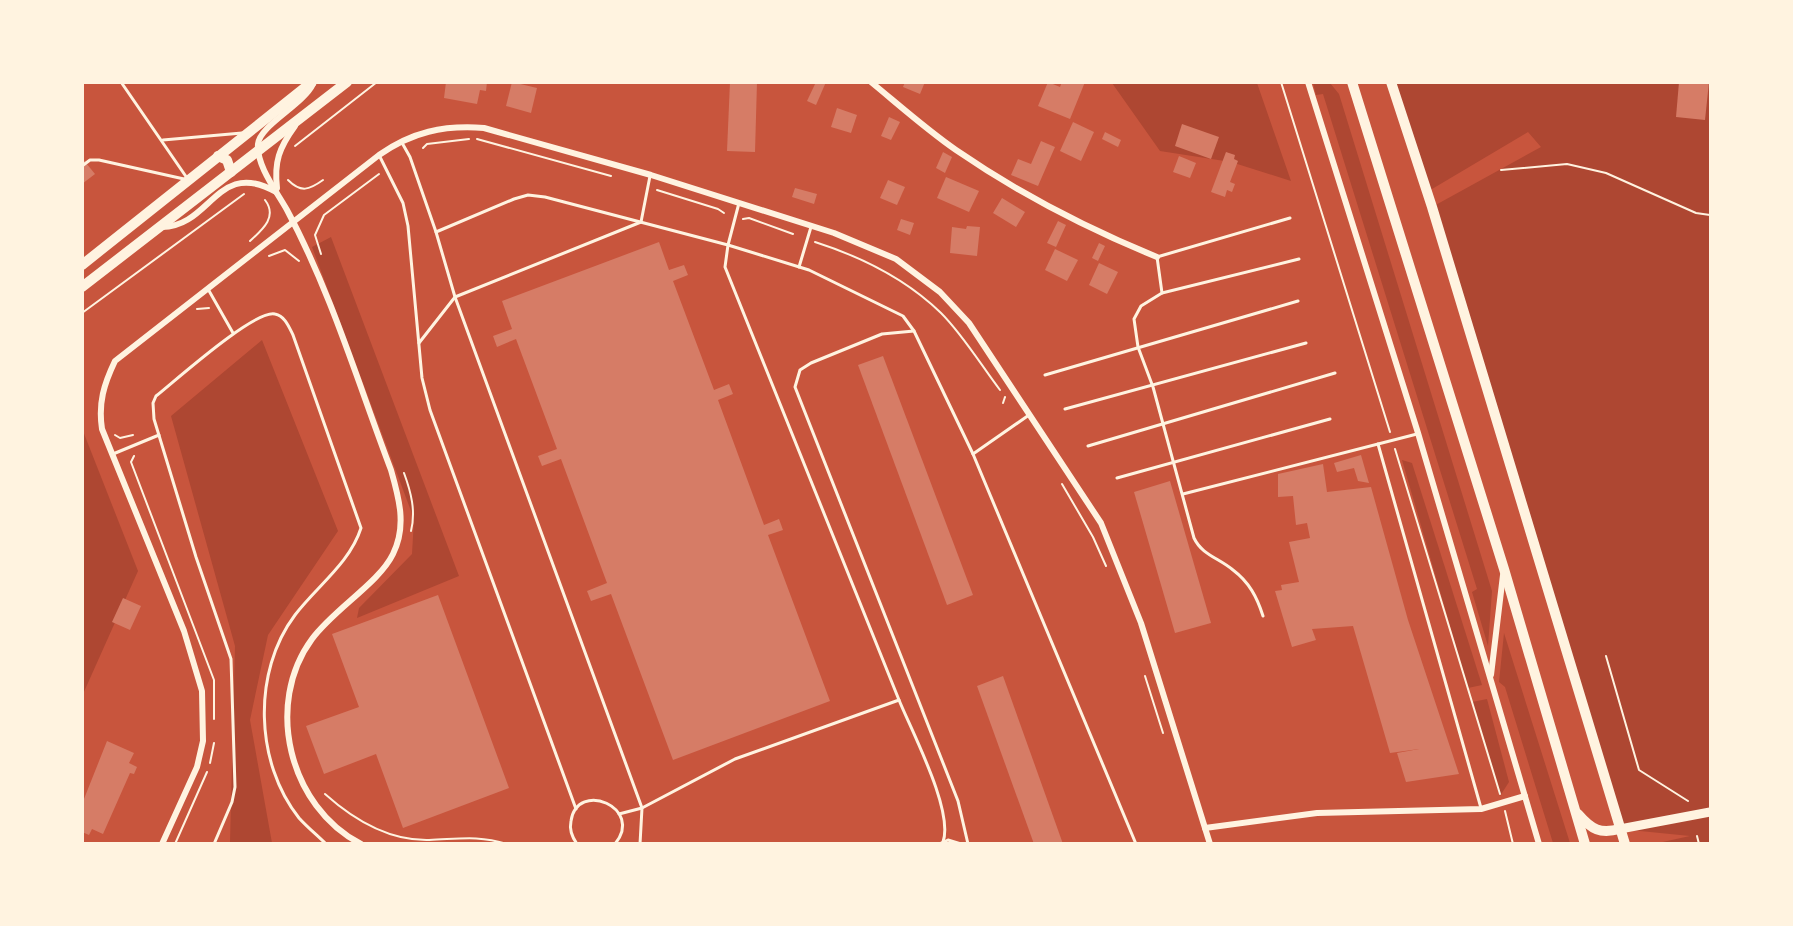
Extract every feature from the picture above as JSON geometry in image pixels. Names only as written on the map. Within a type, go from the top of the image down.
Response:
[{"type":"main road","points":[[82,265],[313,82]]},
{"type":"main road","points":[[82,287],[347,82]]},
{"type":"main road","points":[[1352,82],[1504,569],[1585,843]]},
{"type":"main road","points":[[1391,82],[1427,192],[1625,843]]},
{"type":"main road","points":[[218,156],[227,160],[231,172]]},
{"type":"main road","points":[[1576,812],[1591,829],[1604,833],[1640,823],[1710,812]]},
{"type":"street","points":[[313,82],[306,95],[293,109],[264,131],[258,141],[258,150],[311,256],[400,501],[401,528],[393,554],[376,576],[340,607],[310,641],[293,676],[286,704],[287,730],[296,771],[323,813],[339,829],[361,843]]},
{"type":"street","points":[[870,82],[955,149],[1023,193],[1086,227],[1157,257]]},
{"type":"street","points":[[1308,82],[1418,433],[1539,843]]},
{"type":"street","points":[[277,192],[275,163],[278,151],[302,117]]},
{"type":"street","points":[[162,843],[197,766],[203,741],[202,691],[184,631],[102,429],[99,409],[104,385],[115,361],[379,155],[401,140],[434,129],[457,126],[484,128],[651,175],[739,203],[869,246],[920,275],[969,323],[1101,523],[1141,623],[1210,843]]},
{"type":"street","points":[[160,227],[171,227],[185,221],[239,182],[262,184],[277,192]]},
{"type":"street","points":[[1491,679],[1504,569]]},
{"type":"street","points":[[1205,828],[1317,813],[1481,809],[1525,796]]},
{"type":"lane","points":[[121,82],[163,140],[188,180]]},
{"type":"lane","points":[[163,140],[247,133]]},
{"type":"lane","points":[[401,140],[410,157],[436,232],[455,297],[642,808],[640,843]]},
{"type":"lane","points":[[379,155],[405,213],[422,378],[429,410],[576,809]]},
{"type":"lane","points":[[82,166],[90,160],[99,160],[188,180]]},
{"type":"lane","points":[[641,222],[651,175]]},
{"type":"lane","points":[[436,232],[528,195],[545,196],[728,245],[799,267],[903,316],[914,331],[973,454],[1136,843]]},
{"type":"lane","points":[[739,203],[725,267],[940,799],[946,834],[941,843]]},
{"type":"lane","points":[[1162,293],[1157,257],[1290,218]]},
{"type":"lane","points":[[418,344],[455,297],[641,222]]},
{"type":"lane","points":[[799,267],[811,227]]},
{"type":"lane","points":[[1263,616],[1251,587],[1234,570],[1198,547],[1153,387],[1138,347],[1134,319],[1141,306],[1162,293],[1299,259]]},
{"type":"lane","points":[[207,288],[234,333]]},
{"type":"lane","points":[[1045,375],[1298,301]]},
{"type":"lane","points":[[214,843],[232,802],[235,787],[232,665],[152,410],[156,396],[234,333],[268,314],[277,314],[286,322],[361,528],[356,543],[347,556],[294,616],[272,664],[265,693],[265,732],[277,781],[299,818],[326,843]]},
{"type":"lane","points":[[914,331],[882,334],[811,363],[800,370],[795,387],[958,801],[968,843]]},
{"type":"lane","points":[[1065,409],[1153,387],[1306,343]]},
{"type":"lane","points":[[1088,446],[1335,373]]},
{"type":"lane","points":[[973,454],[1030,414]]},
{"type":"lane","points":[[1117,478],[1330,419]]},
{"type":"lane","points":[[1183,494],[1418,433]]},
{"type":"lane","points":[[113,454],[159,435]]},
{"type":"lane","points":[[1378,444],[1481,809]]},
{"type":"lane","points":[[619,814],[642,808],[735,759],[899,700]]},
{"type":"lane","points":[[578,843],[571,833],[570,825],[576,809],[591,800],[607,802],[619,814],[621,831],[615,843]]},
{"type":"lane","points":[[941,843],[954,841],[961,843]]},
{"type":"path","points":[[294,147],[377,82]]},
{"type":"path","points":[[1281,82],[1503,803],[1513,843]]},
{"type":"path","points":[[423,148],[427,144],[474,138],[611,176]]},
{"type":"path","points":[[1501,170],[1567,164],[1606,173],[1696,213],[1710,215]]},
{"type":"path","points":[[284,171],[287,180],[302,190],[310,189],[323,180]]},
{"type":"path","points":[[655,189],[718,209],[724,213]]},
{"type":"path","points":[[82,313],[141,272],[231,201],[251,192]]},
{"type":"path","points":[[250,241],[268,223],[270,213],[268,203],[263,197]]},
{"type":"path","points":[[743,219],[748,218],[793,234]]},
{"type":"path","points":[[806,240],[872,263],[906,284],[942,315],[1005,398],[1003,403]]},
{"type":"path","points":[[262,258],[285,249],[299,261]]},
{"type":"path","points":[[196,309],[203,310]]},
{"type":"path","points":[[113,434],[120,438],[133,435]]},
{"type":"path","points":[[1058,477],[1094,537],[1106,568]]},
{"type":"path","points":[[1606,656],[1639,770],[1688,801]]},
{"type":"path","points":[[1145,673],[1165,738]]},
{"type":"path","points":[[325,794],[344,812],[371,827],[400,837],[427,840],[483,837],[507,843]]},
{"type":"path","points":[[1697,836],[1700,843]]},
{"type":"shaded area","points":[[1112,83],[1257,83],[1291,181],[1231,162],[1160,151]]},
{"type":"shaded area","points":[[1313,83],[1330,83],[1339,94],[1492,591],[1488,646],[1472,592],[1477,589],[1323,94],[1316,95]]},
{"type":"shaded area","points":[[1391,83],[1710,83],[1710,843],[1658,843],[1690,836],[1620,829],[1432,207],[1541,147],[1528,132],[1427,192]]},
{"type":"shaded area","points":[[331,237],[459,576],[357,618],[359,608],[412,554],[414,519],[312,247]]},
{"type":"shaded area","points":[[262,340],[338,531],[268,635],[250,720],[272,843],[230,843],[235,646],[171,416]]},
{"type":"shaded area","points":[[83,431],[138,571],[83,694]]},
{"type":"shaded area","points":[[1402,460],[1412,463],[1482,685],[1468,688]]},
{"type":"shaded area","points":[[1504,633],[1570,843],[1553,843],[1505,687],[1499,682]]},
{"type":"shaded area","points":[[1487,699],[1509,782],[1500,796],[1472,702]]},
{"type":"building","points":[[446,82],[487,82],[486,91],[480,90],[477,104],[444,98]]},
{"type":"building","points":[[512,82],[537,88],[531,113],[506,106]]},
{"type":"building","points":[[730,82],[757,82],[755,152],[727,151]]},
{"type":"building","points":[[816,82],[826,82],[816,105],[807,101]]},
{"type":"building","points":[[905,82],[925,82],[920,94],[903,87]]},
{"type":"building","points":[[1048,82],[1060,87],[1062,82],[1085,82],[1070,119],[1038,106]]},
{"type":"building","points":[[1679,82],[1709,82],[1705,120],[1676,117]]},
{"type":"building","points":[[837,108],[857,115],[851,133],[831,127]]},
{"type":"building","points":[[889,117],[900,122],[891,140],[881,136]]},
{"type":"building","points":[[1073,122],[1094,132],[1081,161],[1060,151]]},
{"type":"building","points":[[1182,124],[1219,137],[1211,159],[1175,146]]},
{"type":"building","points":[[1105,132],[1121,140],[1118,147],[1102,139]]},
{"type":"building","points":[[1041,141],[1055,147],[1038,186],[1011,175],[1018,159],[1031,164]]},
{"type":"building","points":[[943,152],[952,157],[945,173],[936,168]]},
{"type":"building","points":[[1226,152],[1235,155],[1234,159],[1238,161],[1230,182],[1235,184],[1232,192],[1227,190],[1225,197],[1211,192]]},
{"type":"building","points":[[1179,156],[1196,163],[1190,178],[1173,172]]},
{"type":"building","points":[[82,158],[95,174],[82,184]]},
{"type":"building","points":[[946,177],[979,191],[969,212],[937,198]]},
{"type":"building","points":[[888,180],[905,187],[897,205],[880,198]]},
{"type":"building","points":[[795,188],[817,194],[814,204],[792,197]]},
{"type":"building","points":[[1002,198],[1025,212],[1016,227],[993,213]]},
{"type":"building","points":[[901,219],[914,223],[910,235],[897,230]]},
{"type":"building","points":[[1058,221],[1066,225],[1056,247],[1047,243]]},
{"type":"building","points":[[967,226],[980,227],[977,256],[950,253],[952,227],[966,229]]},
{"type":"building","points":[[659,242],[669,270],[684,265],[688,275],[673,281],[714,390],[729,384],[733,394],[718,400],[764,525],[779,519],[783,530],[768,535],[830,701],[673,760],[611,594],[591,601],[587,591],[607,583],[561,459],[542,466],[538,456],[557,449],[516,339],[497,347],[493,336],[512,329],[502,301]]},
{"type":"building","points":[[1099,243],[1105,246],[1098,261],[1092,258]]},
{"type":"building","points":[[1055,249],[1078,260],[1067,281],[1045,270]]},
{"type":"building","points":[[1099,263],[1118,272],[1107,294],[1089,285]]},
{"type":"building","points":[[883,356],[973,595],[947,605],[858,365]]},
{"type":"building","points":[[1361,455],[1369,483],[1358,481],[1354,468],[1337,472],[1334,463]]},
{"type":"building","points":[[1323,464],[1327,492],[1371,487],[1408,620],[1459,774],[1406,782],[1397,753],[1419,749],[1390,753],[1353,626],[1312,629],[1316,640],[1292,647],[1275,591],[1282,590],[1281,585],[1299,582],[1289,542],[1310,538],[1307,523],[1296,525],[1293,496],[1278,497],[1278,474]]},
{"type":"building","points":[[1170,481],[1211,623],[1175,633],[1134,492]]},
{"type":"building","points":[[438,595],[509,788],[403,828],[376,754],[324,774],[306,726],[359,707],[332,634]]},
{"type":"building","points":[[123,598],[141,606],[130,630],[112,622]]},
{"type":"building","points":[[1003,676],[1063,844],[1034,844],[977,686]]},
{"type":"building","points":[[107,741],[134,753],[129,763],[137,767],[134,774],[130,773],[103,834],[92,829],[89,835],[82,832],[82,804]]}]
